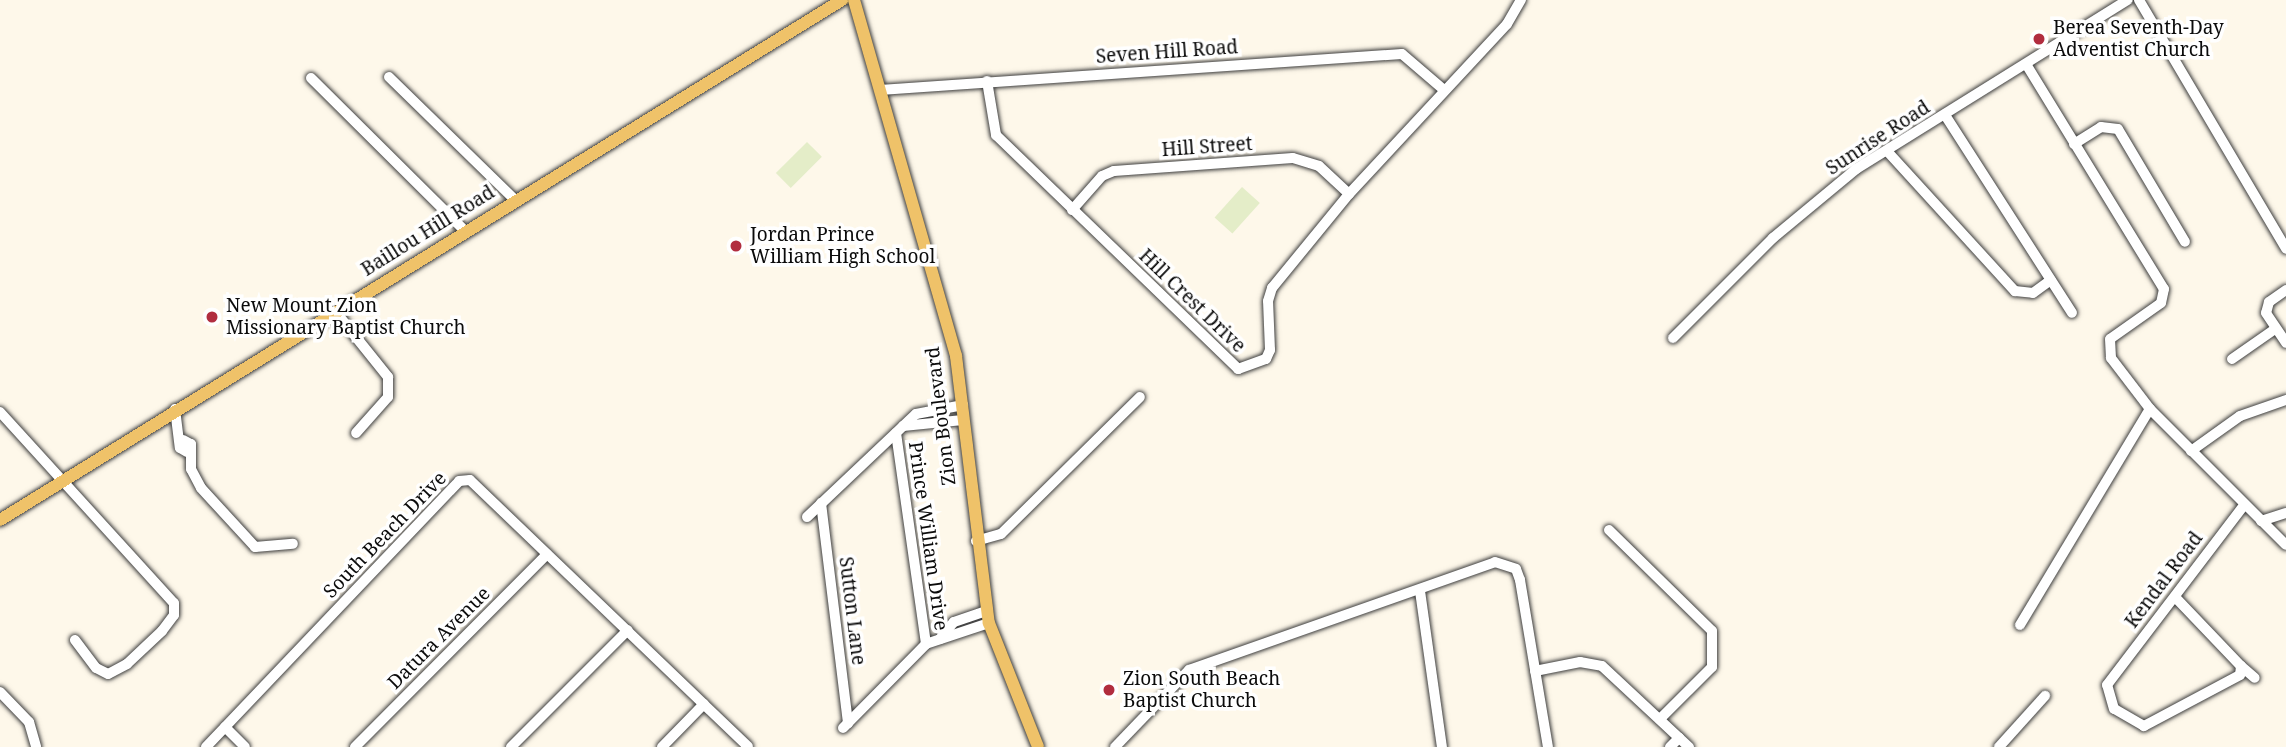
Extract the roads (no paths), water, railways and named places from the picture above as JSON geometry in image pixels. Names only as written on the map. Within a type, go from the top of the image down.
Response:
[{"type":"main road","name":"Baillou Hill Road","points":[[0,520],[175,409],[842,0]]},
{"type":"main road","name":"Zion Boulevard","points":[[854,0],[949,328],[962,405],[976,541],[988,617],[1038,747]]},
{"type":"street","name":"Hill Crest Drive","points":[[987,81],[996,135],[1238,369],[1266,359],[1273,338],[1268,302],[1272,289],[1349,194],[1507,24],[1521,0]]},
{"type":"street","name":"Sunrise Road","points":[[1673,338],[1773,238],[1856,169],[2128,0]]},
{"type":"street","points":[[2139,0],[2286,249]]},
{"type":"street","name":"Seven Hill Road","points":[[880,90],[1402,54],[1444,90]]},
{"type":"street","points":[[2026,64],[2164,289],[2161,303],[2123,326],[2108,343],[2111,358],[2150,409],[2286,545]]},
{"type":"street","points":[[389,77],[515,200]]},
{"type":"street","points":[[311,78],[465,231]]},
{"type":"street","points":[[1945,115],[2072,313]]},
{"type":"street","points":[[2074,144],[2101,127],[2118,129],[2185,242]]},
{"type":"street","points":[[1887,151],[2014,290],[2033,293],[2051,280]]},
{"type":"street","name":"Hill Street","points":[[1072,209],[1102,176],[1114,171],[1293,158],[1319,166],[1349,194]]},
{"type":"street","points":[[2286,290],[2268,306],[2274,329],[2286,343]]},
{"type":"street","points":[[335,311],[388,377],[388,397],[356,433]]},
{"type":"street","points":[[2232,359],[2274,329]]},
{"type":"street","points":[[976,541],[1001,534],[1140,397]]},
{"type":"street","points":[[2191,451],[2240,416],[2286,400]]},
{"type":"street","points":[[807,517],[899,430],[924,410],[962,405]]},
{"type":"street","points":[[175,409],[183,440],[180,448],[187,452],[201,488],[255,547],[293,544]]},
{"type":"street","points":[[2020,625],[2150,409]]},
{"type":"street","points":[[0,412],[175,609],[153,640],[108,674],[96,668],[75,640]]},
{"type":"street","points":[[899,430],[963,420]]},
{"type":"street","name":"Prince William Drive","points":[[899,430],[926,644]]},
{"type":"street","name":"South Beach Drive","points":[[206,747],[458,481],[479,484],[547,554],[748,747]]},
{"type":"street","name":"Sutton Lane","points":[[821,503],[845,726],[926,644]]},
{"type":"street","name":"Kendal Road","points":[[2241,666],[2235,682],[2144,726],[2109,703],[2112,676],[2244,505]]},
{"type":"street","points":[[2262,521],[2286,513]]},
{"type":"street","points":[[1609,530],[1712,631],[1712,667],[1660,719]]},
{"type":"street","name":"Datura Avenue","points":[[355,747],[547,554]]},
{"type":"street","points":[[1115,747],[1189,670],[1420,591],[1495,562],[1516,569],[1548,747]]},
{"type":"street","points":[[1420,591],[1442,747]]},
{"type":"street","points":[[2175,597],[2255,678]]},
{"type":"street","points":[[926,644],[988,617]]},
{"type":"street","points":[[511,747],[628,630]]},
{"type":"street","points":[[1535,671],[1580,662],[1602,666],[1689,747]]},
{"type":"street","points":[[0,692],[36,733],[36,747]]},
{"type":"street","points":[[1999,747],[2045,696]]},
{"type":"street","points":[[662,747],[704,704]]},
{"type":"street","points":[[225,727],[245,747]]},
{"type":"street","points":[[1670,747],[1679,738]]},
{"type":"place","name":"Berea Seventh-Day Adventist Church","points":[[2039,39]]},
{"type":"place","name":"Jordan Prince William High School","points":[[736,246]]},
{"type":"place","name":"New Mount Zion Missionary Baptist Church","points":[[212,317]]},
{"type":"place","name":"Zion South Beach Baptist Church","points":[[1109,690]]}]
